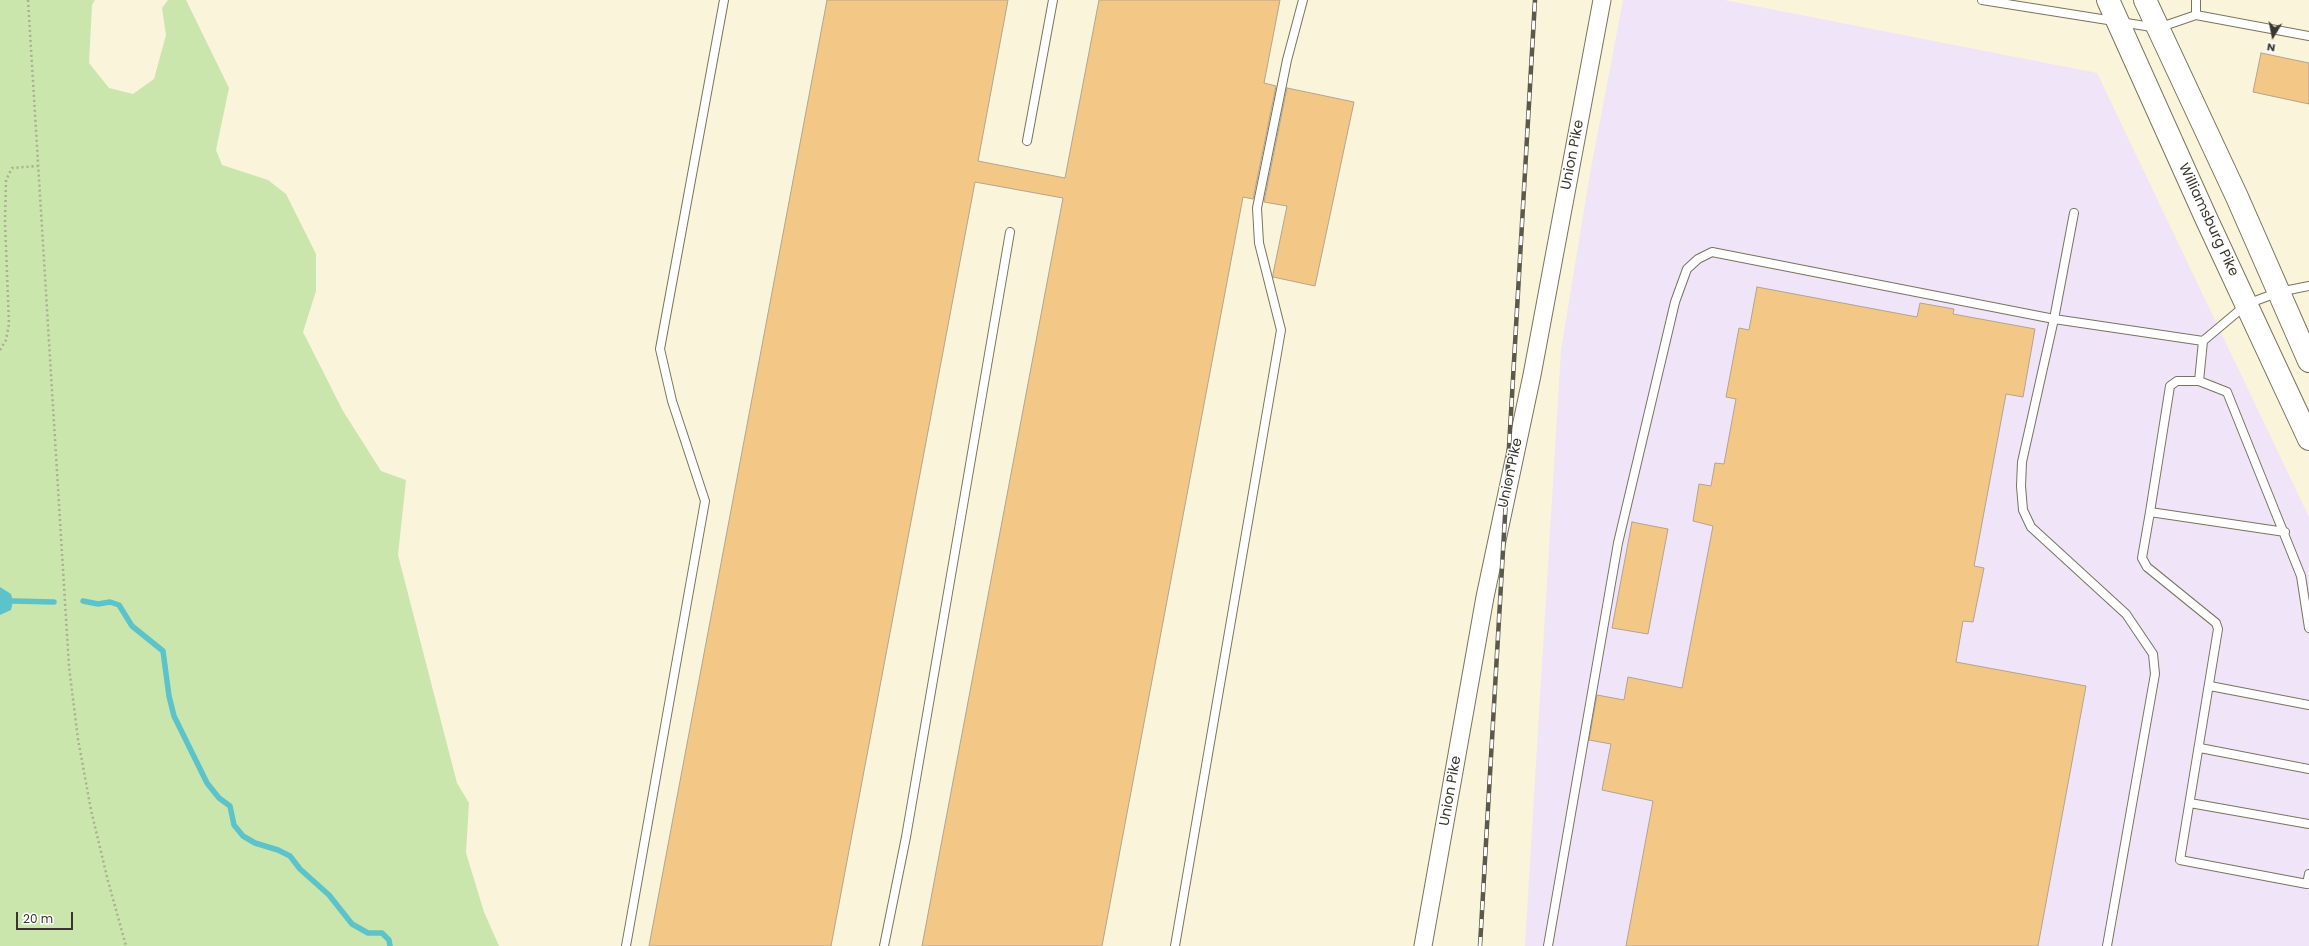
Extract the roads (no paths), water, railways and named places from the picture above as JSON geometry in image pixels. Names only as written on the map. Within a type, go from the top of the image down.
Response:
[{"type":"main road","name":"Williamsburg Pike","points":[[2108,0],[2309,439]]},
{"type":"main road","points":[[2145,0],[2237,197],[2309,361]]},
{"type":"street","name":"Union Pike","points":[[1423,946],[1485,598],[1532,375],[1602,0]]},
{"type":"lane","points":[[626,946],[705,501],[672,401],[660,349],[724,0]]},
{"type":"lane","points":[[1027,141],[1053,0]]},
{"type":"lane","points":[[1175,946],[1281,330],[1259,243],[1257,208],[1287,60],[1303,0]]},
{"type":"lane","points":[[1982,0],[2158,28],[2196,15],[2309,36]]},
{"type":"lane","points":[[2196,0],[2196,15]]},
{"type":"lane","points":[[2074,213],[2054,319],[2022,462],[2021,486],[2023,510],[2031,527],[2126,614],[2143,636],[2153,654],[2155,674],[2107,946]]},
{"type":"lane","points":[[884,946],[906,837],[1010,232]]},
{"type":"lane","points":[[1548,946],[1618,543],[1675,302],[1687,269],[1698,259],[1712,252],[2054,319],[2203,341]]},
{"type":"lane","points":[[2199,381],[2203,341],[2247,304],[2279,292],[2309,286]]},
{"type":"lane","points":[[2309,628],[2301,576],[2285,532],[2227,392],[2199,381],[2177,381],[2170,386],[2142,558],[2148,567],[2216,623],[2218,629],[2200,748],[2180,860],[2307,884],[2309,874]]},
{"type":"lane","points":[[2150,512],[2285,532]]},
{"type":"lane","points":[[2210,686],[2309,705]]},
{"type":"lane","points":[[2200,748],[2309,769]]},
{"type":"lane","points":[[2190,803],[2309,824]]},
{"type":"water","points":[[0,587],[11,594],[13,601],[11,610],[0,615]]},
{"type":"waterway","points":[[13,601],[54,602]]},
{"type":"waterway","points":[[83,601],[98,604],[110,602],[119,605],[132,626],[163,651],[169,696],[174,716],[207,783],[219,798],[230,806],[234,825],[243,836],[255,843],[278,850],[290,856],[300,869],[329,895],[352,924],[368,933],[382,933],[389,940],[390,946]]},
{"type":"railway","points":[[1480,946],[1535,0]]}]
